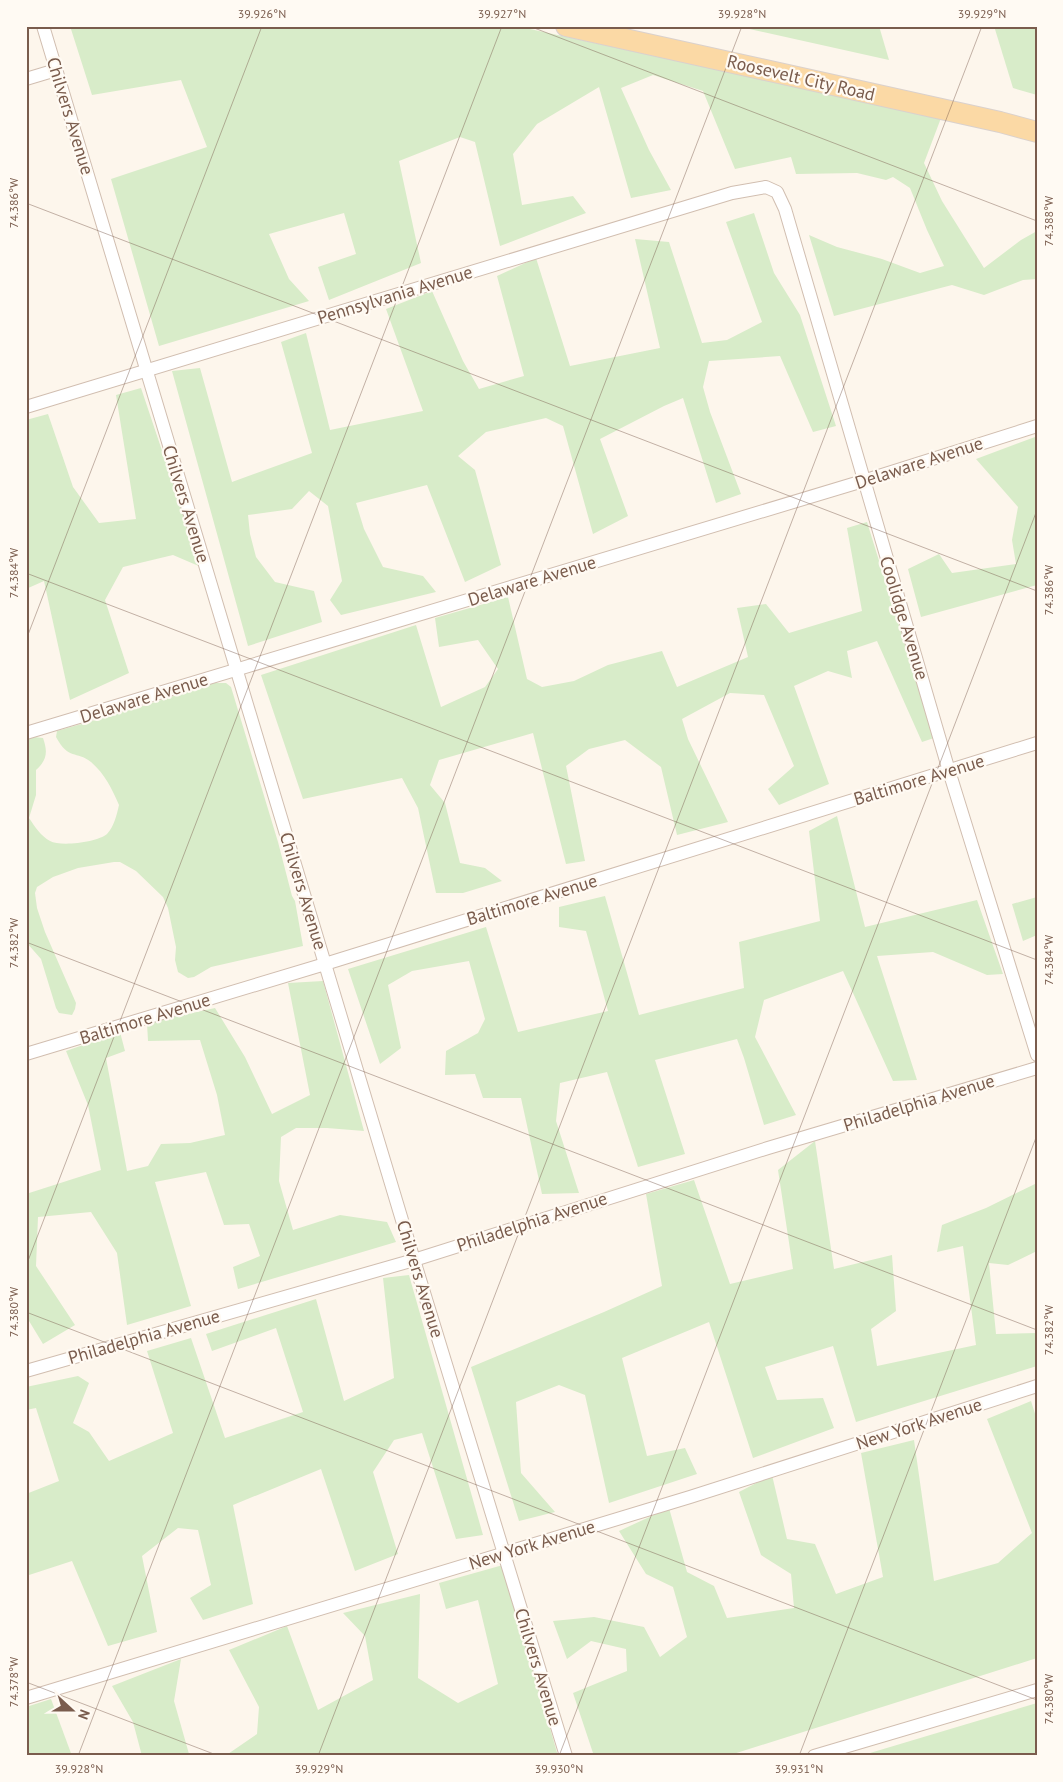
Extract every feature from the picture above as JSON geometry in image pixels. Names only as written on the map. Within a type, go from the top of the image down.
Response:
[{"type":"main road","name":"Roosevelt City Road","points":[[566,26],[1000,122],[1037,132]]},
{"type":"street","name":"Chilvers Avenue","points":[[43,26],[414,1260],[566,1756]]},
{"type":"street","points":[[26,80],[56,70]]},
{"type":"street","name":"Pennsylvania Avenue","points":[[26,407],[732,193],[766,187]]},
{"type":"street","name":"Coolidge Avenue","points":[[766,187],[778,192],[785,209],[949,770],[1037,1055]]},
{"type":"street","name":"Delaware Avenue","points":[[26,733],[863,481],[1037,426]]},
{"type":"street","name":"Baltimore Avenue","points":[[26,1054],[325,964],[1037,743]]},
{"type":"street","name":"Philadelphia Avenue","points":[[26,1371],[414,1260],[758,1151],[1037,1068]]},
{"type":"street","name":"New York Avenue","points":[[26,1698],[690,1497],[1037,1386]]},
{"type":"street","points":[[814,1756],[1037,1690]]},
{"type":"green space","points":[[70,26],[516,26],[941,118],[924,163],[942,201],[984,268],[1021,240],[1037,231],[1037,279],[1023,280],[984,295],[952,285],[834,316],[809,235],[837,247],[882,259],[920,273],[944,266],[910,188],[893,177],[886,180],[857,173],[796,174],[791,157],[735,169],[703,91],[653,75],[621,88],[649,150],[671,190],[631,198],[599,87],[537,124],[513,154],[522,205],[573,196],[586,213],[500,246],[475,142],[460,137],[399,161],[421,263],[329,300],[318,267],[356,254],[344,213],[269,234],[289,279],[309,301],[159,346],[111,179],[207,147],[181,80],[92,95]]},
{"type":"green space","points":[[736,26],[879,26],[889,60]]},
{"type":"green space","points":[[994,26],[1037,26],[1037,95],[1013,88]]},
{"type":"green space","points":[[754,213],[774,273],[800,315],[836,426],[813,432],[780,356],[709,361],[703,387],[710,412],[741,494],[716,503],[683,398],[600,439],[628,516],[593,534],[563,426],[546,418],[486,432],[458,456],[475,470],[501,565],[465,582],[427,485],[356,503],[364,529],[383,567],[423,576],[436,592],[341,615],[330,600],[342,581],[328,506],[309,491],[292,509],[248,515],[250,534],[256,557],[275,582],[314,591],[322,622],[248,646],[172,371],[200,368],[232,482],[312,453],[281,342],[306,333],[330,430],[423,411],[386,309],[432,291],[463,361],[479,389],[524,376],[497,276],[536,258],[570,366],[660,348],[635,239],[669,242],[702,343],[727,340],[762,322],[726,222]]},
{"type":"green space","points":[[141,388],[201,567],[173,555],[123,567],[105,600],[129,673],[70,700],[44,581],[26,589],[26,420],[48,414],[73,487],[99,523],[136,519],[116,395]]},
{"type":"green space","points":[[1035,437],[1037,443],[1037,585],[921,617],[908,569],[939,554],[952,573],[1016,564],[1012,540],[1018,507],[976,459]]},
{"type":"green space","points":[[867,522],[934,738],[922,742],[877,641],[847,651],[852,678],[828,671],[794,686],[829,784],[779,805],[768,789],[794,766],[764,695],[730,693],[682,719],[688,739],[728,822],[677,835],[661,767],[625,740],[589,749],[566,766],[585,861],[566,864],[533,733],[439,760],[430,785],[445,803],[460,863],[485,868],[502,881],[463,893],[436,893],[418,808],[402,778],[303,799],[261,675],[416,625],[441,707],[485,687],[498,669],[478,640],[439,647],[435,618],[508,597],[527,679],[542,687],[574,681],[608,665],[662,651],[677,687],[748,657],[737,608],[766,604],[789,633],[862,611],[847,528]]},
{"type":"green space","points":[[214,683],[226,683],[231,687],[295,901],[303,946],[211,967],[194,977],[188,978],[178,972],[175,960],[176,947],[168,908],[163,897],[136,871],[120,862],[78,868],[53,877],[37,887],[35,893],[37,908],[45,932],[76,1003],[72,1015],[59,1013],[41,959],[26,942],[26,739],[34,737],[43,738],[46,748],[46,756],[36,770],[36,795],[29,818],[38,831],[50,841],[62,844],[96,839],[107,834],[112,828],[119,805],[111,788],[100,772],[86,758],[65,749],[56,737],[57,731]]},
{"type":"green space","points":[[837,816],[865,927],[977,900],[1003,974],[987,975],[933,952],[877,956],[917,1080],[893,1081],[843,971],[764,1000],[755,1037],[796,1115],[764,1125],[737,1039],[655,1060],[685,1154],[638,1167],[607,1072],[560,1083],[556,1121],[579,1193],[542,1194],[521,1098],[483,1098],[475,1074],[445,1075],[446,1051],[478,1033],[485,1019],[469,961],[412,971],[388,985],[401,1048],[380,1064],[348,969],[486,927],[518,1032],[608,1011],[586,931],[559,927],[559,907],[605,896],[639,1015],[744,988],[739,942],[820,921],[809,831]]},
{"type":"green space","points":[[1037,897],[1037,935],[1023,941],[1012,904]]},
{"type":"green space","points":[[323,981],[364,1131],[296,1128],[281,1137],[279,1181],[293,1230],[340,1215],[387,1222],[396,1242],[238,1289],[233,1267],[260,1256],[249,1224],[224,1225],[206,1172],[155,1182],[191,1306],[127,1325],[117,1253],[91,1212],[38,1217],[36,1266],[75,1325],[43,1344],[26,1316],[26,1194],[101,1170],[88,1105],[66,1051],[120,1032],[125,1051],[106,1058],[127,1171],[148,1166],[161,1144],[190,1143],[225,1135],[217,1095],[200,1040],[148,1041],[147,1023],[215,1008],[245,1057],[272,1114],[310,1095],[288,983]]},
{"type":"green space","points":[[815,1141],[834,1269],[892,1255],[896,1311],[871,1329],[877,1366],[976,1345],[963,1246],[937,1252],[942,1225],[986,1208],[1037,1183],[1037,1251],[1008,1265],[989,1263],[996,1334],[1037,1333],[1037,1366],[856,1422],[833,1346],[765,1367],[777,1400],[823,1398],[834,1428],[753,1458],[709,1322],[622,1358],[647,1456],[685,1448],[697,1474],[609,1503],[585,1395],[559,1385],[516,1402],[521,1473],[555,1512],[519,1521],[471,1367],[662,1286],[646,1194],[694,1180],[730,1284],[793,1269],[778,1170]]},
{"type":"green space","points":[[409,1275],[483,1535],[456,1539],[422,1433],[394,1440],[373,1472],[398,1554],[355,1571],[321,1469],[233,1505],[253,1604],[203,1620],[190,1598],[211,1585],[198,1530],[178,1528],[142,1556],[157,1632],[108,1646],[72,1561],[26,1576],[26,1494],[59,1481],[36,1408],[26,1410],[26,1387],[78,1376],[89,1383],[73,1423],[89,1432],[109,1461],[173,1433],[147,1351],[191,1338],[225,1438],[303,1412],[276,1328],[212,1351],[206,1334],[316,1299],[344,1401],[394,1378],[383,1278]]},
{"type":"green space","points":[[1031,1401],[1037,1420],[1037,1658],[727,1756],[594,1756],[573,1693],[627,1671],[626,1649],[591,1641],[567,1659],[553,1621],[594,1617],[644,1627],[660,1657],[687,1637],[673,1587],[646,1574],[619,1531],[669,1508],[687,1572],[714,1586],[727,1618],[794,1608],[791,1574],[761,1555],[739,1492],[772,1475],[787,1539],[815,1544],[836,1594],[883,1577],[861,1453],[914,1440],[934,1581],[998,1563],[1032,1533],[987,1419]]},
{"type":"green space","points":[[503,1565],[558,1756],[225,1756],[257,1734],[259,1707],[229,1650],[287,1626],[318,1710],[373,1680],[365,1636],[343,1613],[420,1594],[418,1678],[458,1703],[498,1684],[478,1600],[446,1609],[439,1583]]},
{"type":"green space","points":[[181,1659],[174,1701],[189,1754],[201,1756],[142,1756],[133,1722],[112,1686]]},
{"type":"green space","points":[[51,1699],[72,1756],[26,1756],[26,1707]]},
{"type":"green space","points":[[1037,1703],[1037,1756],[860,1756]]}]
